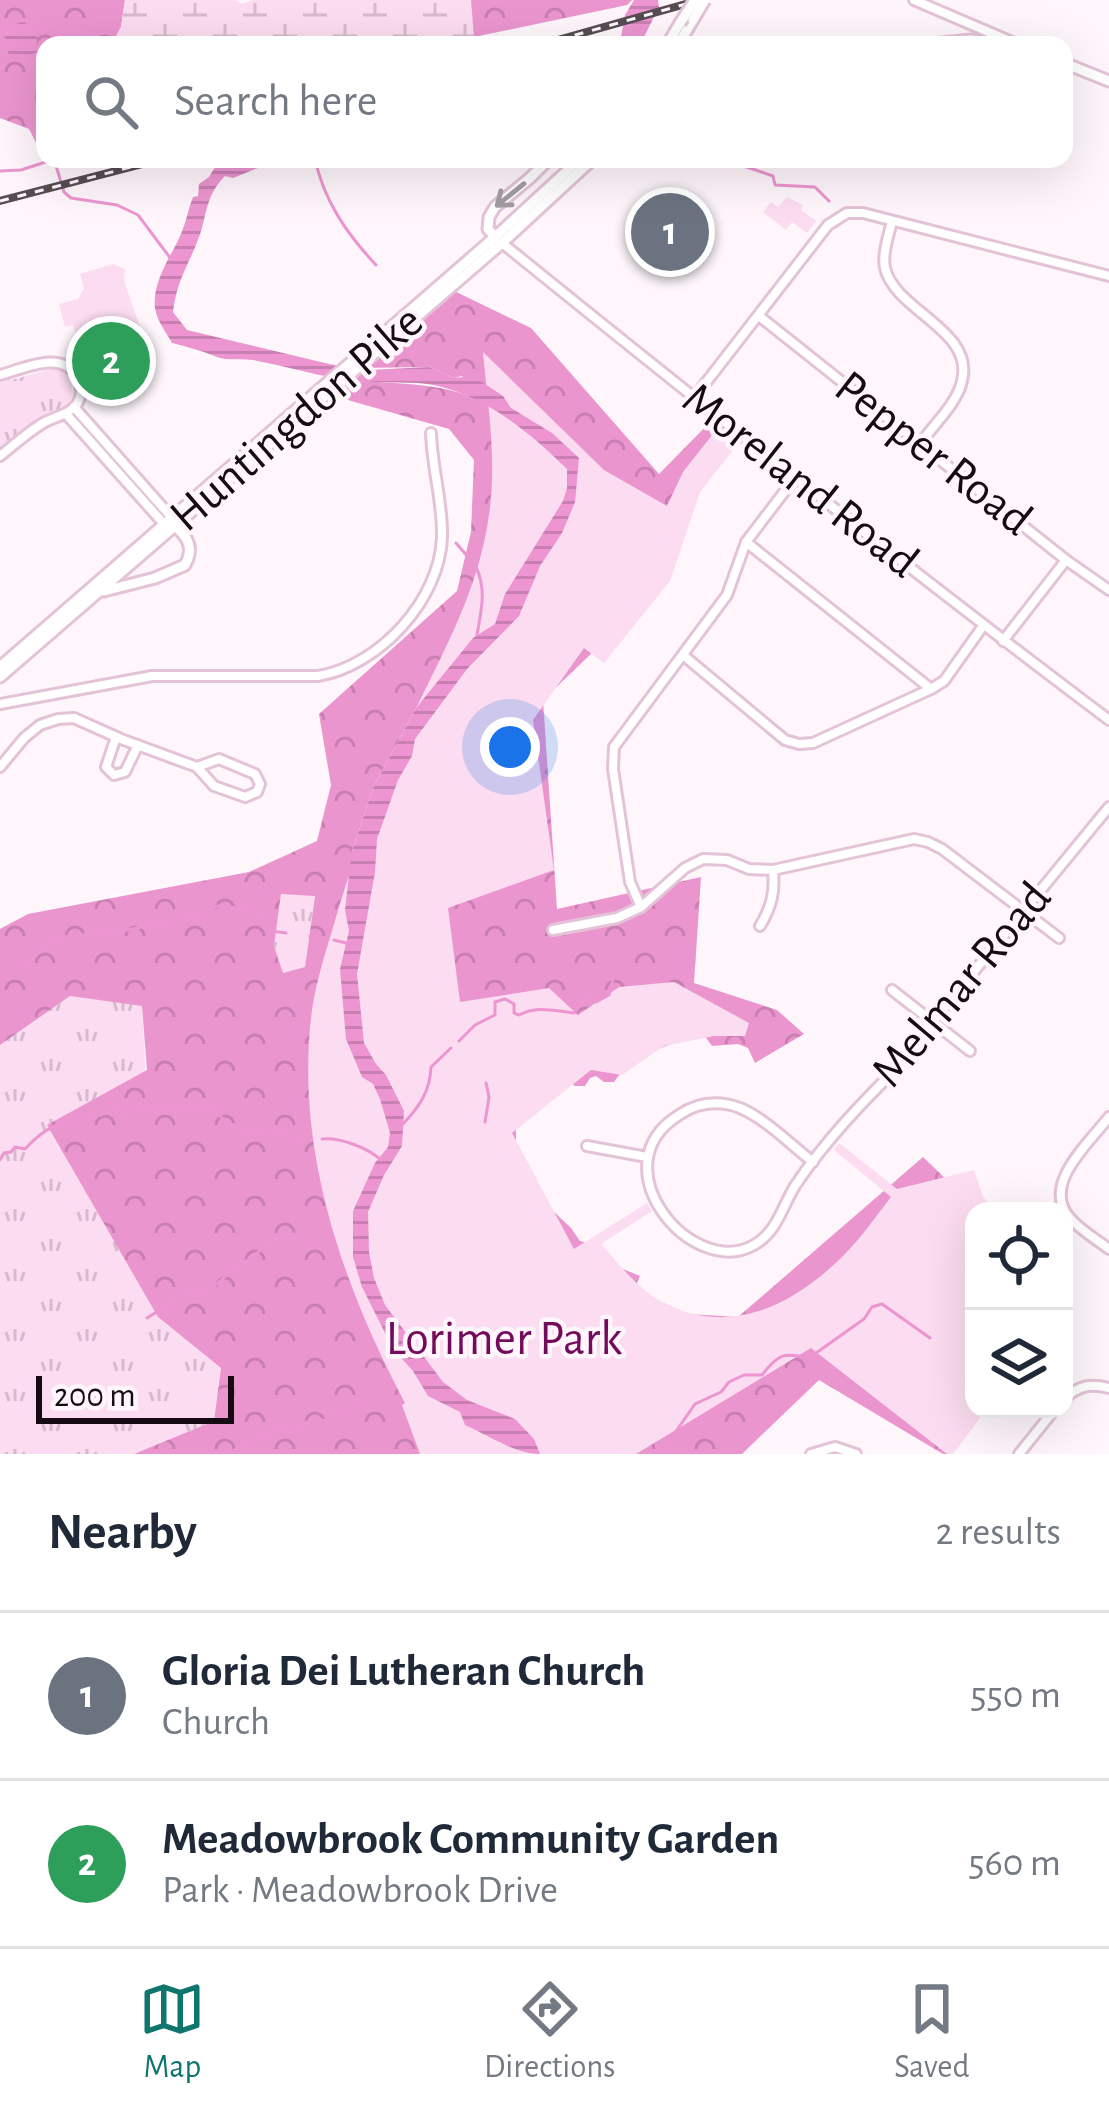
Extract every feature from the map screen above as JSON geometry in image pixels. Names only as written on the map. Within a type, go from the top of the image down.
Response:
[{"type":"main road","points":[[673,36],[695,0]]},
{"type":"main road","points":[[677,36],[705,0]]},
{"type":"main road","points":[[1073,67],[1109,81]]},
{"type":"main road","points":[[498,240],[488,229],[491,212],[539,168]]},
{"type":"main road","name":"Huntingdon Pike","points":[[498,240],[571,168]]},
{"type":"main road","name":"Huntingdon Pike","points":[[0,677],[322,386],[582,168]]},
{"type":"main road","name":"Huntingdon Pike","points":[[0,667],[335,387],[453,278]]},
{"type":"main road","points":[[99,592],[183,568],[190,543],[170,522]]},
{"type":"street","points":[[914,0],[997,36]]},
{"type":"street","points":[[694,398],[828,225],[847,213],[1109,276]]},
{"type":"street","points":[[892,221],[886,273],[956,345],[964,362],[958,393],[920,444]]},
{"type":"street","name":"Moreland Road","points":[[498,240],[794,478],[1109,720]]},
{"type":"street","name":"Pepper Road","points":[[759,316],[1109,590]]},
{"type":"street","points":[[0,375],[58,362],[70,368],[81,385],[81,394],[70,410],[48,419],[0,456]]},
{"type":"street","points":[[70,410],[170,522]]},
{"type":"street","points":[[0,704],[152,676],[318,676],[340,673],[367,659],[411,619],[440,556],[442,533],[431,433]]},
{"type":"street","points":[[641,907],[630,882],[612,758],[619,739],[727,595],[746,542],[794,478]]},
{"type":"street","points":[[746,542],[932,689]]},
{"type":"street","points":[[1004,641],[1066,560]]},
{"type":"street","points":[[683,655],[785,740],[813,743],[944,681],[983,626]]},
{"type":"street","points":[[0,766],[40,725],[74,718],[197,767],[214,786],[242,796],[253,796],[259,789],[255,774],[223,760],[197,767]]},
{"type":"street","points":[[116,737],[106,767],[113,775],[125,772],[138,746]]},
{"type":"street","name":"Melmar Road","points":[[646,1157],[650,1192],[661,1213],[703,1246],[728,1252],[763,1239],[781,1219],[793,1190],[813,1162],[1108,810]]},
{"type":"street","points":[[553,930],[617,919],[641,907],[685,868],[703,859],[772,870],[914,839],[942,848],[1059,938]]},
{"type":"street","points":[[760,926],[775,891],[772,870]]},
{"type":"street","points":[[892,990],[970,1051]]},
{"type":"street","points":[[587,1146],[646,1157],[668,1121],[692,1106],[717,1103],[744,1110],[813,1162]]},
{"type":"street","points":[[1109,1117],[1065,1173],[1061,1198],[1072,1221],[1109,1249]]},
{"type":"street","points":[[1073,1391],[1094,1384],[1109,1388]]},
{"type":"street","points":[[1024,1452],[1049,1418]]},
{"type":"street","points":[[811,1454],[827,1448],[854,1453]]},
{"type":"green space","points":[[0,0],[125,0],[116,36],[36,36],[36,143],[29,129],[0,118]]},
{"type":"green space","points":[[125,0],[235,0],[242,4],[253,0],[471,0],[474,36],[116,36]]},
{"type":"green space","points":[[410,0],[632,0],[627,5],[472,36]]},
{"type":"green space","points":[[787,197],[803,205],[801,210],[816,221],[807,233],[792,222],[786,230],[763,212],[771,202],[778,207]]},
{"type":"green space","points":[[113,264],[125,269],[124,281],[142,333],[108,345],[76,335],[73,325],[65,327],[59,304],[78,299],[84,288],[80,274]]},
{"type":"green space","points":[[448,288],[531,328],[659,474],[713,419],[737,438],[693,493],[646,601],[543,700],[557,909],[701,877],[694,983],[777,1010],[804,1034],[755,1063],[748,1048],[712,1046],[704,1035],[643,1056],[614,1082],[596,1076],[585,1086],[575,1086],[566,1079],[516,1123],[516,1150],[550,1208],[580,1241],[640,1276],[636,1285],[640,1292],[687,1314],[738,1317],[923,1157],[970,1202],[965,1202],[965,1418],[973,1418],[947,1454],[819,1380],[742,1454],[540,1454],[386,1075],[578,488],[462,376],[454,378],[429,367],[357,368]]},
{"type":"green space","name":"Lorimer Park","points":[[483,352],[604,470],[667,506],[683,472],[720,425],[740,441],[700,492],[670,581],[604,663],[584,648],[533,720],[554,870],[448,908],[460,1002],[549,988],[578,1015],[619,987],[674,982],[749,1023],[745,1036],[714,1036],[664,1046],[622,1075],[591,1070],[512,1133],[574,1249],[647,1203],[652,1211],[601,1244],[653,1297],[712,1317],[760,1311],[804,1288],[851,1248],[891,1197],[834,1150],[839,1143],[897,1189],[974,1170],[988,1202],[965,1202],[965,1418],[980,1418],[953,1454],[811,1348],[636,1454],[420,1454],[405,1403],[361,1311],[328,1213],[310,1112],[308,1061],[316,990],[354,859],[475,576],[489,515],[491,433]]},
{"type":"green space","points":[[51,369],[69,378],[73,398],[0,448],[0,383]]},
{"type":"green space","points":[[343,380],[459,392],[502,412],[555,457],[373,788],[352,851],[478,1454],[134,1454],[214,1421],[221,1368],[158,1317],[47,1125],[147,1070],[142,1006],[70,996],[0,1045],[0,929],[28,914],[249,872],[317,841],[331,785],[319,714],[457,591],[471,532],[474,460],[449,429],[327,394]],"holes":[[[281,894],[315,896],[305,967],[283,973],[274,946]]]},
{"type":"green space","points":[[281,893],[315,895],[305,968],[283,973],[274,946]]},
{"type":"green space","points":[[70,996],[142,1005],[158,1317],[221,1368],[214,1421],[134,1454],[0,1454],[0,1045]]},
{"type":"shaded area","points":[[634,0],[658,0],[644,36],[621,36]]},
{"type":"shaded area","points":[[23,22],[37,28],[36,52],[17,60],[9,56],[5,26]]},
{"type":"shaded area","points":[[214,168],[258,168],[233,178],[225,176],[209,200],[175,299],[173,312],[187,330],[329,364],[369,370],[429,367],[454,378],[473,376],[579,458],[575,502],[519,616],[467,669],[415,739],[377,839],[357,974],[364,1043],[404,1111],[402,1146],[368,1212],[374,1278],[385,1305],[443,1382],[467,1400],[515,1419],[534,1439],[540,1454],[511,1447],[465,1425],[460,1412],[428,1396],[393,1349],[362,1287],[353,1257],[353,1211],[375,1163],[388,1147],[390,1133],[373,1084],[362,1077],[346,1039],[340,969],[349,931],[345,910],[352,851],[373,788],[416,708],[473,638],[495,624],[505,594],[563,501],[567,469],[499,413],[440,386],[335,378],[221,358],[172,343],[155,308],[159,279],[193,197],[198,196],[199,184]]},
{"type":"waterway","points":[[37,28],[71,0]]},
{"type":"waterway","points":[[26,56],[29,92],[24,114],[36,133]]},
{"type":"waterway","points":[[0,171],[36,165]]},
{"type":"waterway","points":[[57,168],[64,192],[71,198],[117,205],[138,215],[171,259]]},
{"type":"waterway","points":[[318,168],[338,216],[376,265]]},
{"type":"waterway","points":[[750,168],[773,176],[775,185],[815,187],[829,201]]},
{"type":"waterway","points":[[456,543],[468,557]]},
{"type":"waterway","points":[[476,567],[482,592],[477,635]]},
{"type":"waterway","points":[[0,985],[58,937],[118,932],[191,917],[217,906],[256,910],[271,931],[286,933]]},
{"type":"waterway","points":[[310,936],[315,937]]},
{"type":"waterway","points":[[334,940],[350,944]]},
{"type":"waterway","points":[[459,1041],[475,1025],[495,1015],[495,1002],[505,999],[519,1015],[539,1009],[574,1013],[588,996],[596,1002],[609,995],[614,974]]},
{"type":"waterway","points":[[403,1124],[423,1098],[431,1067],[451,1048]]},
{"type":"waterway","points":[[485,1122],[486,1083]]},
{"type":"waterway","points":[[0,1160],[4,1153],[15,1147],[25,1149],[61,1123],[118,1108],[125,1117],[133,1111],[190,1105],[200,1110],[212,1105],[226,1123],[240,1126],[247,1134],[259,1129],[268,1137],[282,1130],[297,1139],[307,1138]]},
{"type":"waterway","points":[[322,1139],[353,1144],[381,1160]]},
{"type":"waterway","points":[[147,1318],[187,1293],[211,1288],[282,1234],[302,1234],[314,1245],[326,1245]]},
{"type":"waterway","points":[[660,1454],[695,1404],[744,1375],[762,1375],[782,1356],[809,1358],[864,1319],[872,1307],[882,1304],[930,1338]]},
{"type":"waterway","points":[[231,1454],[278,1429],[291,1432],[312,1419],[328,1421],[330,1408],[349,1409],[364,1402]]},
{"type":"railway","points":[[572,36],[700,0]]},
{"type":"railway","points":[[0,201],[127,168]]},
{"type":"place","name":"Gloria Dei Lutheran Church","points":[[670,232]]},
{"type":"place","name":"Meadowbrook Community Garden","points":[[111,361]]}]
